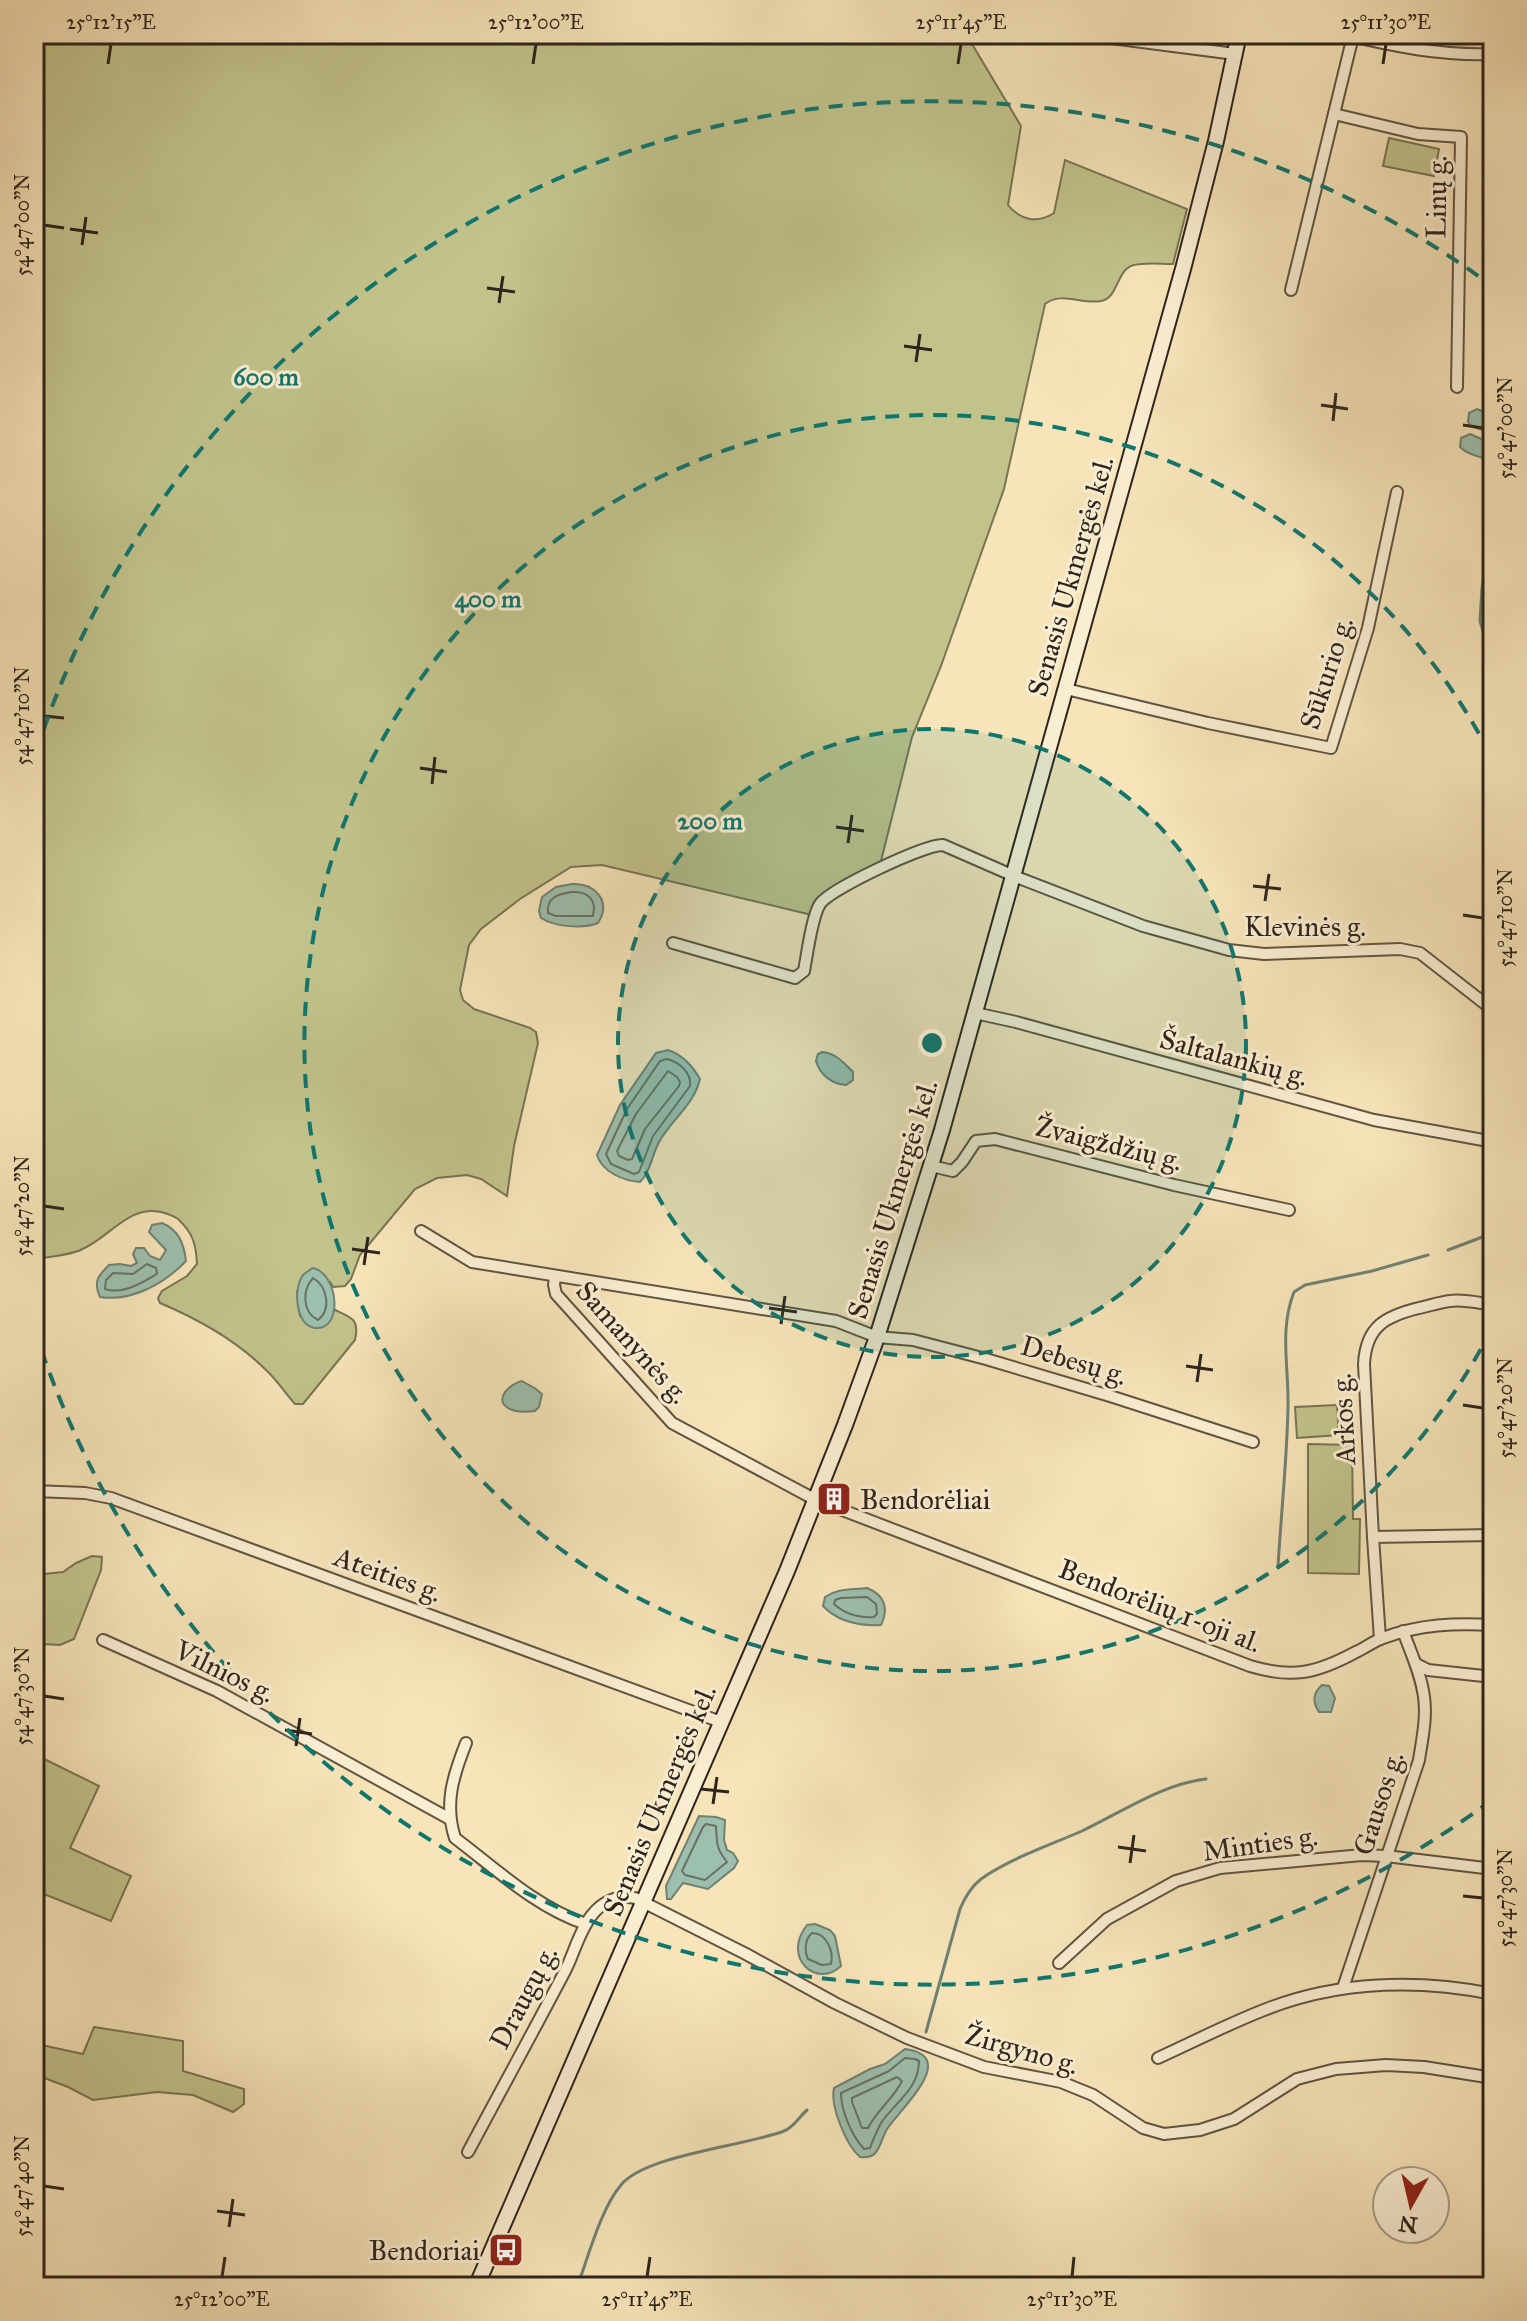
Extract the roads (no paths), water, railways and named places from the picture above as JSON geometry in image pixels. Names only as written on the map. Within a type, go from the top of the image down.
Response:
[{"type":"main road","name":"Senasis Ukmergės kel.","points":[[476,2287],[816,1500],[877,1337],[975,1013],[1183,269],[1239,34]]},
{"type":"street","points":[[1080,34],[1235,54]]},
{"type":"street","points":[[1291,290],[1334,114],[1348,35],[1430,51],[1493,54]]},
{"type":"street","name":"Linų g.","points":[[1334,114],[1418,134],[1461,137],[1457,387]]},
{"type":"street","name":"Sūkurio g.","points":[[1066,689],[1331,748],[1368,628],[1397,492]]},
{"type":"street","name":"Klevinės g.","points":[[673,943],[795,978],[804,971],[820,903],[897,860],[932,846],[943,845],[1143,926],[1229,950],[1264,954],[1411,950],[1420,953],[1493,1010]]},
{"type":"street","name":"Šaltalankių g.","points":[[975,1013],[1374,1120],[1483,1140]]},
{"type":"street","name":"Žvaigždžių g.","points":[[931,1166],[953,1171],[976,1141],[995,1139],[1174,1185],[1289,1210]]},
{"type":"street","name":"Samanynės g.","points":[[421,1231],[472,1262],[836,1321],[877,1337]]},
{"type":"street","name":"Samanynės g.","points":[[555,1277],[556,1294],[672,1423],[816,1500]]},
{"type":"street","name":"Arkos g.","points":[[1380,1639],[1364,1364],[1366,1344],[1377,1326],[1399,1313],[1450,1301],[1493,1305]]},
{"type":"street","name":"Debesų g.","points":[[877,1337],[913,1340],[986,1359],[1253,1442]]},
{"type":"street","name":"Ateities g.","points":[[34,1491],[85,1493],[111,1498],[721,1722]]},
{"type":"street","name":"Bendorėlių 1-oji al.","points":[[816,1500],[1267,1671],[1284,1674],[1314,1671],[1403,1631],[1433,1625],[1493,1625]]},
{"type":"street","points":[[1373,1537],[1493,1535]]},
{"type":"street","name":"Gausos g.","points":[[1343,1988],[1419,1760],[1424,1729],[1424,1699],[1416,1664],[1403,1631]]},
{"type":"street","name":"Vilnios g.","points":[[103,1640],[217,1691],[450,1819],[455,1838],[563,1917],[586,1924]]},
{"type":"street","points":[[1416,1664],[1428,1670],[1493,1677]]},
{"type":"street","points":[[450,1819],[448,1804],[466,1743]]},
{"type":"street","name":"Minties g.","points":[[1059,1963],[1107,1919],[1176,1881],[1220,1868],[1362,1855],[1493,1869]]},
{"type":"street","name":"Draugų g.","points":[[468,2152],[572,1959],[586,1924],[603,1904],[617,1897],[635,1898],[643,1903]]},
{"type":"street","name":"Žirgyno g.","points":[[643,1903],[907,2038],[984,2067],[1061,2082],[1093,2095],[1143,2128],[1164,2134],[1200,2130],[1234,2119],[1297,2079],[1336,2069],[1386,2065],[1424,2067],[1493,2078]]},
{"type":"street","points":[[1158,2058],[1265,2009],[1343,1988],[1419,1983],[1493,1994]]},
{"type":"street","points":[[34,2285],[41,2287]]},
{"type":"water","points":[[1477,409],[1493,416],[1493,434],[1468,422],[1469,413]]},
{"type":"water","points":[[1470,434],[1493,444],[1493,459],[1475,456],[1460,447],[1461,438]]},
{"type":"water","points":[[572,884],[588,887],[599,895],[603,907],[598,923],[569,926],[541,918],[542,897],[556,887]]},
{"type":"water","points":[[668,1050],[687,1061],[700,1079],[688,1105],[659,1142],[643,1178],[640,1182],[627,1180],[609,1171],[597,1155],[620,1105],[656,1053]]},
{"type":"water","points":[[822,1052],[843,1062],[853,1072],[853,1080],[846,1085],[827,1078],[816,1061]]},
{"type":"water","points":[[162,1223],[180,1238],[186,1261],[146,1290],[123,1297],[100,1297],[97,1287],[99,1276],[109,1265],[131,1266],[137,1263],[133,1254],[136,1248],[144,1248],[150,1256],[160,1260],[166,1250],[149,1232],[152,1225]]},
{"type":"water","points":[[313,1268],[322,1272],[328,1280],[334,1301],[331,1320],[325,1326],[316,1328],[304,1321],[297,1297],[303,1275]]},
{"type":"water","points":[[522,1381],[542,1394],[535,1411],[508,1408],[502,1400],[505,1392]]},
{"type":"water","points":[[867,1588],[878,1594],[884,1603],[881,1625],[850,1622],[835,1616],[823,1606],[825,1597],[830,1594]]},
{"type":"water","points":[[1322,1685],[1329,1686],[1335,1698],[1331,1712],[1319,1712],[1315,1705],[1315,1694]]},
{"type":"water","points":[[699,1816],[725,1820],[727,1850],[738,1861],[708,1889],[683,1883],[671,1899],[667,1899],[666,1886]]},
{"type":"water","points":[[815,1924],[830,1930],[835,1936],[841,1966],[832,1972],[813,1972],[800,1959],[800,1937],[807,1925]]},
{"type":"water","points":[[905,2049],[921,2054],[928,2062],[922,2084],[887,2129],[875,2153],[860,2157],[849,2144],[840,2125],[834,2105],[834,2088],[885,2064]]},
{"type":"waterway","points":[[1493,520],[1480,621],[1493,665]]},
{"type":"waterway","points":[[1448,1250],[1493,1233]]},
{"type":"waterway","points":[[1278,1567],[1287,1427],[1286,1335],[1294,1292],[1305,1285],[1428,1255]]},
{"type":"waterway","points":[[926,2032],[960,1909],[977,1882],[1017,1859],[1082,1831],[1142,1800],[1206,1779]]},
{"type":"waterway","points":[[577,2287],[607,2207],[621,2185],[633,2175],[673,2159],[784,2131],[807,2110]]},
{"type":"place","name":"Bendorėliai","points":[[834,1499]]},
{"type":"place","name":"Bendoriai","points":[[506,2250]]}]
